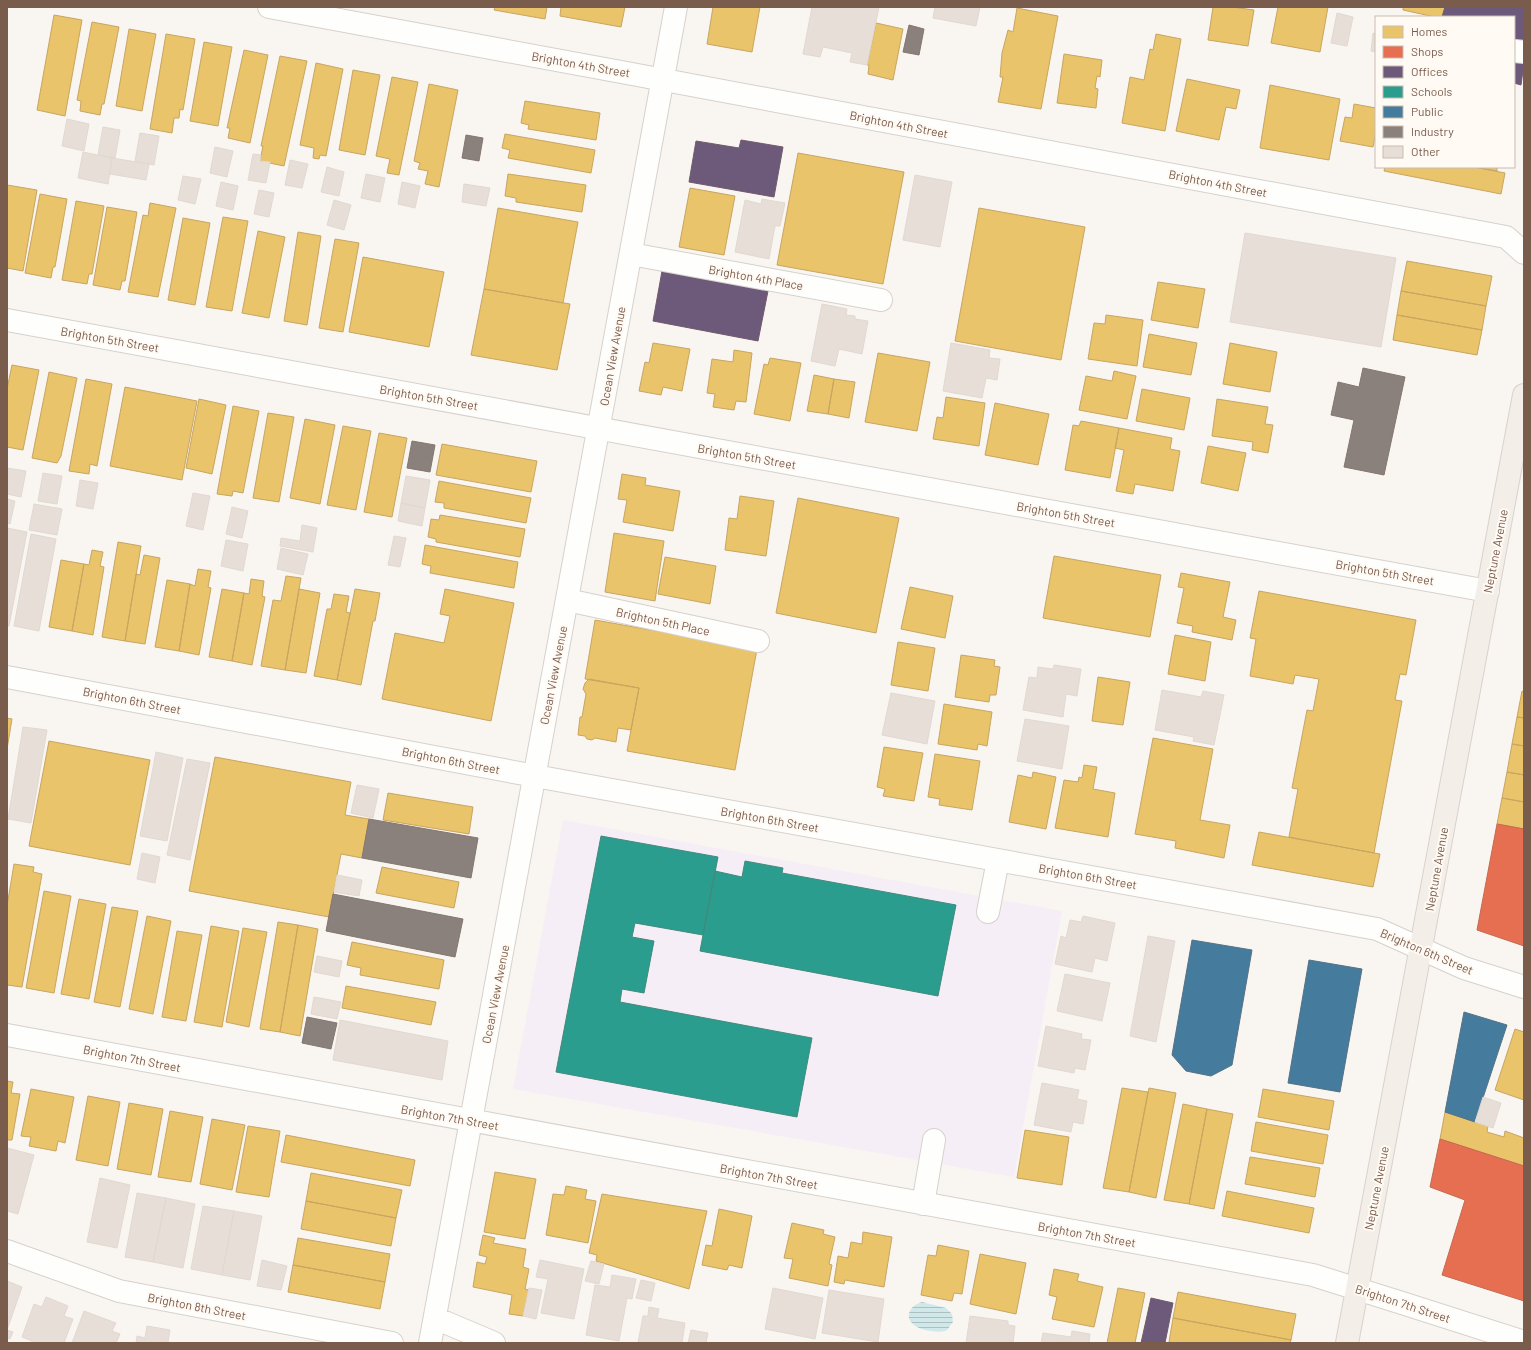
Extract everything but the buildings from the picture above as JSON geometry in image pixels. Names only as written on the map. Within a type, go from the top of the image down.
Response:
[{"type":"main road","name":"Neptune Avenue","points":[[1347,1343],[1524,396]]},
{"type":"street","name":"Brighton 4th Street","points":[[269,7],[1506,237],[1524,253]]},
{"type":"street","name":"Ocean View Avenue","points":[[430,1343],[676,7]]},
{"type":"street","name":"Brighton 4th Place","points":[[630,254],[881,300]]},
{"type":"street","name":"Brighton 5th Street","points":[[7,320],[1488,591]]},
{"type":"street","name":"Brighton 5th Place","points":[[567,600],[758,641]]},
{"type":"street","name":"Brighton 6th Street","points":[[7,677],[535,776],[1377,929],[1464,968],[1524,987]]},
{"type":"street","points":[[988,912],[998,860]]},
{"type":"street","name":"Brighton 7th Street","points":[[7,1034],[471,1121],[1313,1275],[1524,1342]]},
{"type":"street","points":[[922,1204],[934,1140]]},
{"type":"street","name":"Brighton 8th Street","points":[[7,1251],[120,1291],[392,1343]]},
{"type":"street","points":[[435,1318],[494,1343]]},
{"type":"shaded area","points":[[563,820],[1062,911],[1014,1177],[513,1089]]},
{"type":"water","points":[[922,1302],[946,1308],[952,1314],[953,1322],[947,1330],[940,1332],[925,1330],[917,1327],[911,1322],[909,1318],[910,1311],[918,1303]]}]
